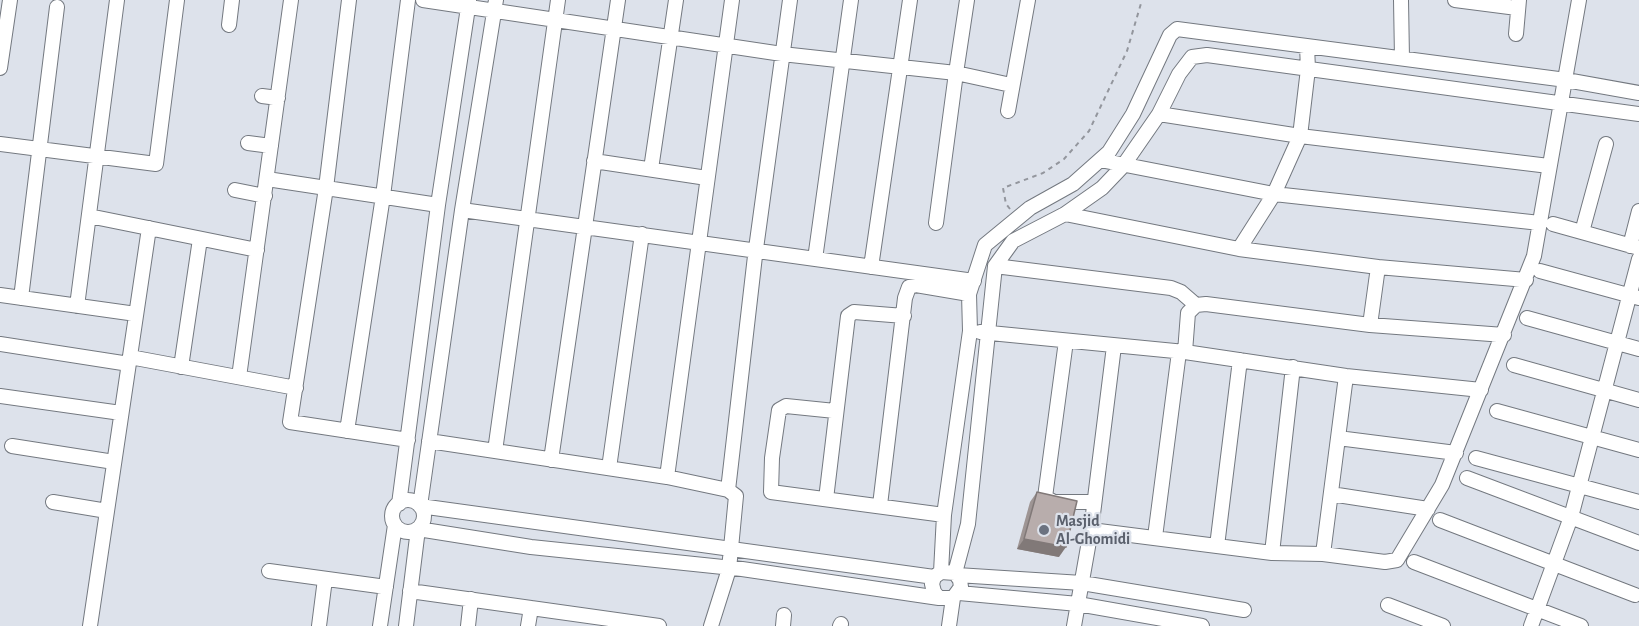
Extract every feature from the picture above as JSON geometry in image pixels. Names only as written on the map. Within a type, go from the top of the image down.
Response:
[{"type":"street","points":[[0,68],[10,0]]},
{"type":"street","points":[[77,306],[117,0]]},
{"type":"street","points":[[0,144],[41,147],[156,164],[177,0]]},
{"type":"street","points":[[228,25],[232,0]]},
{"type":"street","points":[[239,377],[291,0]]},
{"type":"street","points":[[349,0],[326,188],[290,422],[408,440]]},
{"type":"street","points":[[347,431],[383,196],[408,0]]},
{"type":"street","points":[[423,0],[495,6],[614,29],[782,54],[956,73],[1011,85]]},
{"type":"street","points":[[495,451],[558,0]]},
{"type":"street","points":[[551,460],[618,0]]},
{"type":"street","points":[[651,169],[676,0]]},
{"type":"street","points":[[667,477],[732,0]]},
{"type":"street","points":[[728,490],[756,250],[790,0]]},
{"type":"street","points":[[815,259],[851,0]]},
{"type":"street","points":[[871,267],[910,0]]},
{"type":"street","points":[[936,224],[967,0]]},
{"type":"street","points":[[1008,111],[1028,0]]},
{"type":"street","points":[[1401,0],[1402,58]]},
{"type":"street","points":[[1455,0],[1518,4],[1516,34]]},
{"type":"street","points":[[1091,530],[1272,553],[1323,554],[1392,562],[1401,555],[1428,509],[1456,453],[1547,223],[1549,166],[1579,0]]},
{"type":"street","points":[[380,626],[394,525],[392,514],[399,504],[438,205],[468,4]]},
{"type":"street","points":[[406,626],[418,529],[424,517],[420,506],[462,210],[495,6]]},
{"type":"street","points":[[21,298],[57,8]]},
{"type":"street","points":[[950,596],[934,592],[932,584],[937,574],[970,331],[971,288],[985,245],[1018,217],[1073,184],[1100,160],[1133,114],[1170,35],[1177,29],[1566,80],[1639,93]]},
{"type":"street","points":[[1239,249],[1274,194],[1300,136],[1308,69],[1307,46]]},
{"type":"street","points":[[949,626],[950,596],[961,587],[956,574],[968,524],[995,266],[1013,241],[1065,214],[1102,188],[1123,166],[1159,114],[1179,74],[1192,57],[1208,55],[1639,114]]},
{"type":"street","points":[[262,96],[278,98]]},
{"type":"street","points":[[1159,114],[1300,136],[1549,166]]},
{"type":"street","points":[[248,143],[271,146]]},
{"type":"street","points":[[1582,232],[1606,144]]},
{"type":"street","points":[[1100,160],[1274,194],[1547,223],[1635,247],[1639,211]]},
{"type":"street","points":[[594,161],[707,178]]},
{"type":"street","points":[[267,179],[438,205]]},
{"type":"street","points":[[235,190],[265,196]]},
{"type":"street","points":[[462,210],[871,267],[971,288]]},
{"type":"street","points":[[1065,214],[1239,249],[1378,267],[1526,280]]},
{"type":"street","points":[[89,216],[257,250]]},
{"type":"street","points":[[90,626],[149,228]]},
{"type":"street","points":[[609,468],[642,234]]},
{"type":"street","points":[[181,367],[201,238]]},
{"type":"street","points":[[1530,626],[1571,517],[1617,343],[1634,297],[1639,259]]},
{"type":"street","points":[[995,266],[1171,288],[1181,292],[1196,305]]},
{"type":"street","points":[[1370,325],[1378,267]]},
{"type":"street","points":[[1540,271],[1634,297]]},
{"type":"street","points":[[880,506],[905,298],[913,286],[971,288]]},
{"type":"street","points":[[0,295],[136,314]]},
{"type":"street","points":[[1155,537],[1188,313],[1196,305],[1206,304],[1370,325],[1504,335]]},
{"type":"street","points":[[826,499],[835,411],[850,313],[904,316]]},
{"type":"street","points":[[1527,318],[1639,349]]},
{"type":"street","points":[[970,331],[1182,352],[1346,376],[1481,390]]},
{"type":"street","points":[[1066,341],[1045,497],[1054,502],[1094,502]]},
{"type":"street","points":[[0,344],[181,367],[296,387]]},
{"type":"street","points":[[1074,626],[1091,530],[1114,346]]},
{"type":"street","points":[[1217,546],[1240,360]]},
{"type":"street","points":[[1514,365],[1639,400]]},
{"type":"street","points":[[1272,553],[1293,367]]},
{"type":"street","points":[[1323,554],[1346,376]]},
{"type":"street","points":[[0,396],[121,413]]},
{"type":"street","points":[[835,411],[782,407],[779,410],[772,458],[771,492],[784,496],[826,499],[944,515]]},
{"type":"street","points":[[1497,411],[1639,450]]},
{"type":"street","points":[[411,417],[432,420]]},
{"type":"street","points":[[1338,438],[1456,453]]},
{"type":"street","points":[[429,441],[667,477],[728,490],[736,496],[735,569],[711,626]]},
{"type":"street","points":[[12,446],[114,462]]},
{"type":"street","points":[[1476,458],[1639,502]]},
{"type":"street","points":[[1467,478],[1639,543]]},
{"type":"street","points":[[1331,494],[1428,509]]},
{"type":"street","points":[[399,504],[410,500],[420,506],[937,574],[1082,583],[1244,610]]},
{"type":"street","points":[[53,502],[107,511]]},
{"type":"street","points":[[1440,520],[1635,595]]},
{"type":"street","points":[[531,547],[534,522]]},
{"type":"street","points":[[394,525],[404,532],[418,529],[531,547],[735,569],[950,596],[1078,604],[1202,626]]},
{"type":"street","points":[[1414,562],[1581,626]]},
{"type":"street","points":[[269,571],[386,587]]},
{"type":"street","points":[[319,626],[325,579]]},
{"type":"street","points":[[1035,600],[1037,580]]},
{"type":"street","points":[[410,591],[531,608],[587,621],[650,625]]},
{"type":"street","points":[[468,626],[471,599]]},
{"type":"street","points":[[1388,605],[1443,626]]},
{"type":"street","points":[[528,626],[531,608]]},
{"type":"path","points":[[1018,217],[1006,204],[1003,188],[1044,173],[1064,159],[1089,131],[1127,51],[1142,0]]},
{"type":"building","name":"Masjid Al-Ghomidi","points":[[1037,492],[1077,501],[1066,547],[1024,539]]},
{"type":"place","name":"Masjid Al-Ghomidi","points":[[1044,530]]}]
